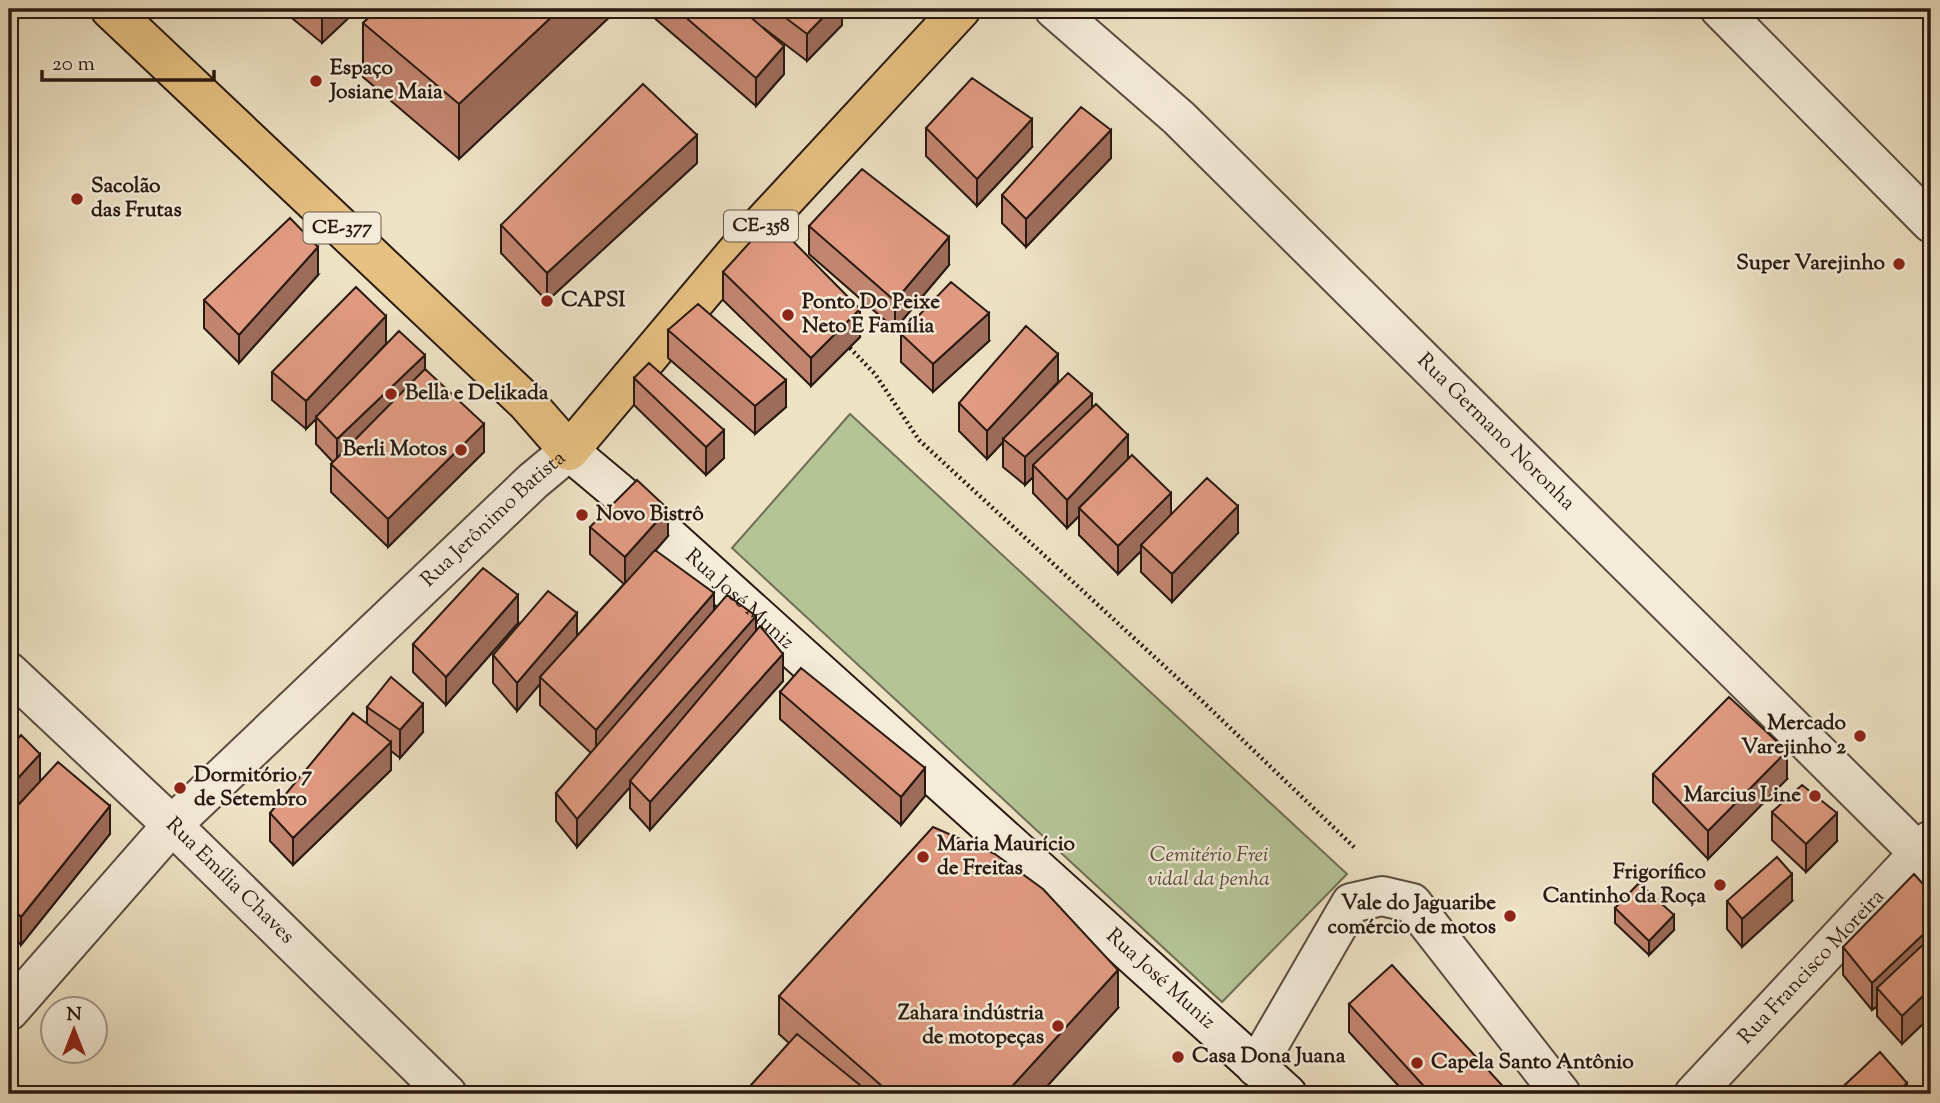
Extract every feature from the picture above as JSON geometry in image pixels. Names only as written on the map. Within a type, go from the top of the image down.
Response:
[{"type":"main road","name":"Rua José Muniz","points":[[110,9],[526,402],[569,451]]},
{"type":"main road","name":"Rua Jerônimo Batista","points":[[569,451],[740,248],[961,9]]},
{"type":"street","name":"Rua Germano Noronha","points":[[1054,9],[1178,118],[1927,853]]},
{"type":"street","points":[[1720,9],[1931,223]]},
{"type":"street","name":"Rua Jerônimo Batista","points":[[9,1011],[172,825],[513,500],[569,451]]},
{"type":"street","name":"Rua José Muniz","points":[[569,451],[637,508],[1287,1094]]},
{"type":"street","name":"Rua Emília Chaves","points":[[9,672],[172,825],[447,1094]]},
{"type":"street","name":"Rua Francisco Moreira","points":[[1694,1094],[1927,853]]},
{"type":"street","points":[[1256,1067],[1352,903],[1382,896],[1412,903],[1561,1094]]},
{"type":"path","points":[[840,338],[875,374],[919,440],[1199,698],[1412,903]]},
{"type":"green space","name":"Cemitério Frei vidal da penha","points":[[850,414],[1347,874],[1222,1002],[732,548]]},
{"type":"building","points":[[378,9],[560,9],[459,104],[363,23]]},
{"type":"building","points":[[676,9],[741,9],[784,46],[756,78]]},
{"type":"building","points":[[774,9],[831,9],[807,34]]},
{"type":"building","points":[[972,78],[1032,119],[977,179],[926,128]]},
{"type":"building","points":[[643,84],[697,135],[547,273],[501,225]]},
{"type":"building","points":[[1081,107],[1111,130],[1026,219],[1002,195]]},
{"type":"building","points":[[862,169],[949,237],[895,301],[809,226]]},
{"type":"building","points":[[290,218],[318,247],[239,335],[204,300]]},
{"type":"building","points":[[771,219],[860,309],[811,358],[723,272]]},
{"type":"building","points":[[951,282],[989,313],[933,364],[901,334]]},
{"type":"building","points":[[356,287],[386,316],[306,401],[272,372]]},
{"type":"building","points":[[698,304],[786,380],[755,406],[668,330]]},
{"type":"building","points":[[1026,326],[1058,354],[987,431],[959,403]]},
{"type":"building","points":[[399,331],[425,355],[337,439],[316,417]]},
{"type":"building","points":[[649,363],[724,430],[706,447],[634,378]]},
{"type":"building","points":[[425,369],[484,424],[388,519],[331,464]]},
{"type":"building","points":[[1068,373],[1092,394],[1025,457],[1003,439]]},
{"type":"building","points":[[1096,404],[1128,435],[1067,500],[1033,465]]},
{"type":"building","points":[[1132,455],[1171,493],[1118,546],[1079,508]]},
{"type":"building","points":[[1207,478],[1238,506],[1172,574],[1141,545]]},
{"type":"building","points":[[637,480],[668,509],[625,557],[590,527]]},
{"type":"building","points":[[655,550],[714,593],[596,730],[540,677]]},
{"type":"building","points":[[483,568],[518,595],[446,677],[413,644]]},
{"type":"building","points":[[548,591],[577,613],[517,683],[493,655]]},
{"type":"building","points":[[727,595],[756,616],[577,819],[556,793]]},
{"type":"building","points":[[760,626],[783,654],[650,802],[630,781]]},
{"type":"building","points":[[801,668],[925,768],[901,797],[780,692]]},
{"type":"building","points":[[391,677],[423,704],[400,730],[367,707]]},
{"type":"building","points":[[1729,697],[1787,751],[1708,831],[1653,774]]},
{"type":"building","points":[[353,713],[391,742],[293,838],[270,813]]},
{"type":"building","points":[[21,735],[40,754],[9,788],[9,749]]},
{"type":"building","points":[[58,762],[110,806],[21,917],[9,905],[9,815]]},
{"type":"building","points":[[1802,785],[1837,813],[1806,844],[1772,812]]},
{"type":"building","points":[[933,827],[995,854],[1043,889],[1118,970],[1005,1094],[891,1094],[779,996]]},
{"type":"building","points":[[1777,857],[1792,874],[1742,919],[1727,901]]},
{"type":"building","points":[[1914,874],[1931,893],[1931,927],[1872,983],[1843,947]]},
{"type":"building","points":[[1639,883],[1674,915],[1649,941],[1615,908]]},
{"type":"building","points":[[1931,937],[1931,988],[1902,1016],[1877,988]]},
{"type":"building","points":[[1392,965],[1510,1094],[1431,1094],[1349,1004]]},
{"type":"building","points":[[797,1034],[871,1094],[743,1094]]},
{"type":"building","points":[[1880,1052],[1907,1083],[1896,1094],[1835,1094]]},
{"type":"place","name":"Espaço Josiane Maia","points":[[316,81]]},
{"type":"place","name":"Sacolão das Frutas","points":[[77,199]]},
{"type":"place","name":"Super Varejinho","points":[[1899,264]]},
{"type":"place","name":"CAPSI","points":[[547,301]]},
{"type":"place","name":"Ponto Do Peixe Neto E Família","points":[[788,315]]},
{"type":"place","name":"Bella e Delikada","points":[[391,394]]},
{"type":"place","name":"Berli Motos","points":[[461,450]]},
{"type":"place","name":"Novo Bistrô","points":[[582,515]]},
{"type":"place","name":"Mercado Varejinho 2","points":[[1860,736]]},
{"type":"place","name":"Dormitório 7 de Setembro","points":[[180,788]]},
{"type":"place","name":"Marcius Line","points":[[1815,796]]},
{"type":"place","name":"Maria Maurício de Freitas","points":[[923,857]]},
{"type":"place","name":"Frigorífico Cantinho da Roça","points":[[1720,885]]},
{"type":"place","name":"Vale do Jaguaribe comércio de motos","points":[[1510,916]]},
{"type":"place","name":"Zahara indústria de motopeças","points":[[1058,1026]]},
{"type":"place","name":"Casa Dona Juana","points":[[1178,1057]]},
{"type":"place","name":"Capela Santo Antônio","points":[[1417,1063]]}]
